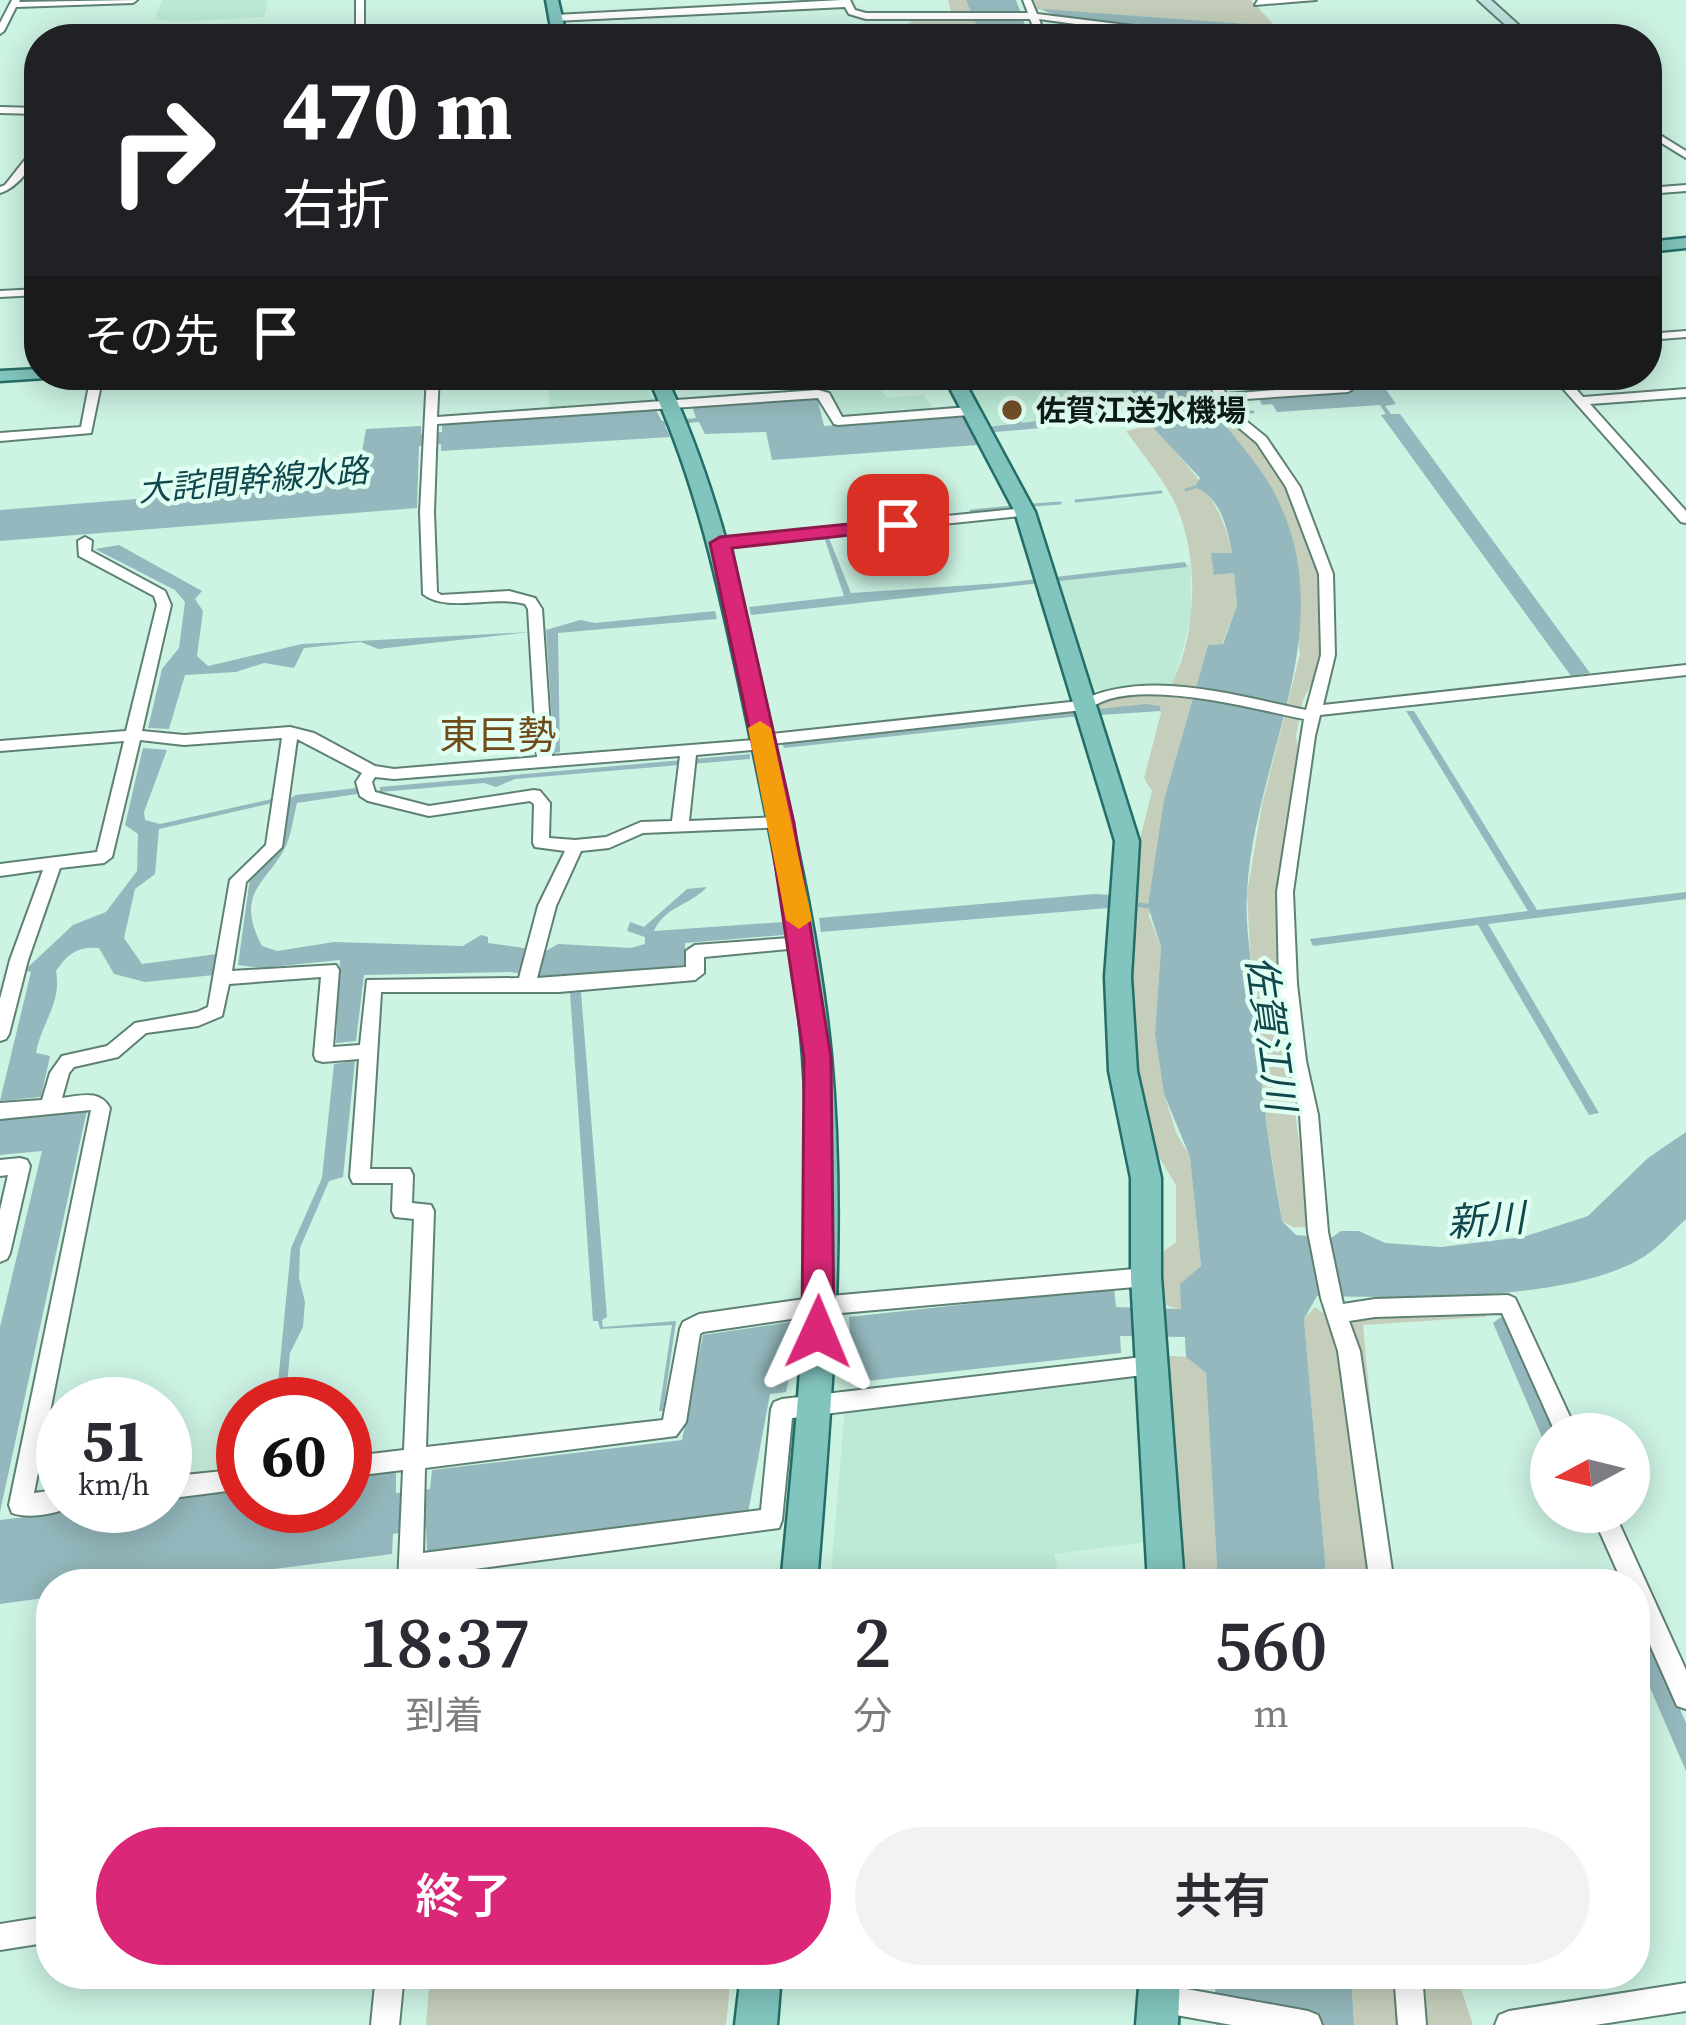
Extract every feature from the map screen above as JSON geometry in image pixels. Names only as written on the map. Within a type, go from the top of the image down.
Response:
[{"type":"main road","points":[[552,0],[556,24]]},
{"type":"main road","points":[[664,390],[720,543],[781,823],[818,1058],[819,1319],[800,1569]]},
{"type":"main road","points":[[959,390],[1025,512],[1127,841],[1119,1001],[1123,1071],[1146,1178],[1146,1290],[1165,1569]]},
{"type":"main road","points":[[756,2025],[760,1989]]},
{"type":"street","points":[[0,32],[14,3],[133,0]]},
{"type":"street","points":[[1027,0],[1035,24]]},
{"type":"street","points":[[1257,2],[1312,0]]},
{"type":"street","points":[[1484,0],[1511,24]]},
{"type":"street","points":[[555,18],[847,2],[852,11],[868,17],[1031,16],[1094,24]]},
{"type":"street","points":[[1257,2],[1278,24]]},
{"type":"street","points":[[0,190],[9,187],[24,166]]},
{"type":"street","points":[[0,437],[87,430],[94,390]]},
{"type":"street","points":[[433,390],[430,594],[438,599],[508,595],[530,601],[535,609],[544,763]]},
{"type":"street","points":[[1221,390],[1226,405],[1262,440],[1293,488],[1326,574],[1328,655],[1313,713],[1285,892],[1288,984],[1309,1115],[1318,1232],[1349,1351],[1380,1569]]},
{"type":"street","points":[[1227,397],[1321,390]]},
{"type":"street","points":[[1571,390],[1686,519]]},
{"type":"street","points":[[1581,401],[1686,393]]},
{"type":"street","points":[[432,433],[677,416],[818,394],[825,396],[838,421],[976,424]]},
{"type":"street","points":[[720,543],[1025,512]]},
{"type":"street","points":[[0,870],[104,857],[136,735],[164,605],[160,594],[84,553],[85,541]]},
{"type":"street","points":[[0,746],[136,735],[184,740],[290,732],[309,736],[371,771],[394,774],[688,752],[1085,712],[1095,695],[1174,690],[1313,713],[1686,670]]},
{"type":"street","points":[[50,1106],[60,1066],[73,1057],[116,1052],[138,1029],[201,1020],[216,1011],[238,880],[267,858],[277,837],[290,732]]},
{"type":"street","points":[[680,826],[688,752]]},
{"type":"street","points":[[371,771],[364,782],[368,796],[429,811],[534,795],[542,803],[541,843],[609,842],[641,828],[781,823]]},
{"type":"street","points":[[526,985],[534,944],[575,846]]},
{"type":"street","points":[[0,1034],[19,960],[54,862]]},
{"type":"street","points":[[410,1569],[424,1211],[402,1211],[403,1175],[360,1177],[373,986],[526,985],[694,973],[695,951],[803,943]]},
{"type":"street","points":[[224,978],[330,970],[323,1055],[368,1051]]},
{"type":"street","points":[[0,1111],[95,1102],[101,1108],[46,1377]]},
{"type":"street","points":[[0,1168],[20,1166],[0,1253]]},
{"type":"street","points":[[372,1464],[668,1429],[675,1422],[690,1329],[699,1323],[819,1319],[1146,1290]]},
{"type":"street","points":[[1334,1306],[1508,1304],[1557,1413]]},
{"type":"street","points":[[449,1569],[771,1520],[782,1409],[816,1391],[1150,1353]]},
{"type":"street","points":[[36,1426],[20,1504],[36,1503]]},
{"type":"street","points":[[1612,1533],[1628,1569]]},
{"type":"street","points":[[1650,1617],[1686,1697]]},
{"type":"street","points":[[0,1937],[36,1931]]},
{"type":"street","points":[[385,2025],[388,1989]]},
{"type":"street","points":[[1409,1989],[1412,2025]]},
{"type":"street","points":[[1509,2025],[1686,1997]]},
{"type":"street","points":[[1158,1999],[1308,2025]]},
{"type":"shaded area","points":[[162,0],[268,0],[264,17],[175,22],[155,19]]},
{"type":"shaded area","points":[[948,0],[966,0],[976,24],[907,24],[920,17],[953,19]]},
{"type":"shaded area","points":[[1029,0],[1251,0],[1273,24],[1247,24],[1033,9]]},
{"type":"shaded area","points":[[548,390],[647,390],[655,403],[550,410]]},
{"type":"shaded area","points":[[827,390],[881,390],[887,398],[923,395],[936,411],[835,418]]},
{"type":"shaded area","points":[[965,390],[1099,390],[1112,410],[1054,415],[1043,422],[986,428]]},
{"type":"shaded area","points":[[1199,390],[1208,390],[1233,421],[1258,440],[1288,486],[1322,574],[1320,667],[1303,700],[1296,736],[1300,759],[1281,882],[1278,980],[1310,1227],[1282,1221],[1256,1058],[1247,893],[1262,805],[1300,654],[1272,489],[1220,417],[1224,413],[1216,412]]},
{"type":"shaded area","points":[[1143,417],[1198,480],[1219,514],[1232,554],[1212,553],[1215,575],[1234,573],[1237,605],[1222,644],[1208,645],[1164,800],[1149,916],[1161,947],[1155,1034],[1164,1094],[1177,1135],[1190,1156],[1201,1267],[1180,1284],[1182,1310],[1156,1302],[1156,1257],[1176,1242],[1176,1185],[1149,1141],[1131,1076],[1127,980],[1135,859],[1152,791],[1144,778],[1161,713],[1160,706],[1097,712],[1095,698],[1167,692],[1189,630],[1192,584],[1181,518],[1164,484],[1126,431],[1139,428],[1133,418]]},
{"type":"shaded area","points":[[1190,564],[1192,617],[1172,685],[1088,690],[1051,579]]},
{"type":"shaded area","points":[[1495,1293],[1485,1317],[1363,1325],[1386,1569],[1326,1569],[1304,1319],[1315,1307],[1337,1323],[1397,1299]]},
{"type":"shaded area","points":[[1159,1355],[1186,1357],[1206,1373],[1217,1569],[1177,1569]]},
{"type":"shaded area","points":[[1143,1373],[1155,1541],[1054,1554],[1058,1569],[831,1569],[845,1408]]},
{"type":"shaded area","points":[[429,1989],[730,1989],[726,2025],[426,2025]]},
{"type":"shaded area","points":[[1352,1989],[1461,1989],[1473,2025],[1354,2025]]},
{"type":"water","points":[[966,0],[1016,0],[1025,24],[976,24]]},
{"type":"water","points":[[1041,9],[1247,24],[1117,24]]},
{"type":"water","points":[[1131,390],[1199,390],[1216,412],[1223,412],[1220,418],[1268,482],[1294,542],[1301,592],[1299,642],[1253,842],[1247,903],[1260,1068],[1282,1221],[1296,1235],[1331,1238],[1341,1231],[1359,1231],[1385,1243],[1441,1247],[1523,1237],[1588,1216],[1648,1158],[1686,1132],[1686,1219],[1645,1256],[1575,1282],[1486,1294],[1317,1296],[1304,1319],[1326,1569],[1217,1569],[1206,1373],[1186,1357],[1185,1337],[1120,1336],[1121,1353],[848,1383],[850,1365],[790,1374],[786,1392],[770,1394],[748,1513],[427,1551],[426,1527],[393,1534],[392,1554],[274,1569],[36,1569],[36,1599],[0,1604],[0,1520],[36,1516],[36,1533],[192,1533],[192,1497],[216,1494],[216,1533],[372,1533],[372,1475],[396,1472],[396,1493],[430,1489],[432,1470],[682,1440],[703,1335],[791,1322],[789,1341],[850,1334],[849,1317],[1114,1288],[1116,1307],[1181,1309],[1180,1284],[1201,1266],[1190,1157],[1164,1094],[1155,1034],[1161,947],[1148,906],[1164,800],[1208,645],[1223,644],[1237,605],[1234,573],[1214,575],[1211,553],[1232,553],[1221,514],[1211,498],[1195,487],[1200,478],[1143,417],[1131,416],[1140,412]]},
{"type":"water","points":[[1386,390],[1396,404],[1385,406],[1391,414],[1400,414],[1590,673],[1571,676],[1381,415],[1386,414],[1380,405],[1277,412],[1272,404],[1262,405],[1258,397]]},
{"type":"water","points":[[817,397],[824,426],[961,415],[969,429],[1013,424],[1011,419],[1019,418],[1022,423],[1104,412],[1119,421],[973,434],[977,445],[772,460],[766,432],[705,434],[699,422],[665,425],[670,437],[441,451],[441,444],[419,446],[417,508],[0,541],[0,510],[357,481],[366,429],[421,426],[421,434],[442,432],[442,424],[655,409],[662,421],[696,418],[692,406]]},
{"type":"water","points":[[829,538],[851,593],[1002,583],[1185,562],[1187,567],[751,615],[749,607],[844,596],[825,540],[796,540]]},
{"type":"water","points":[[119,545],[202,591],[195,599],[203,611],[197,656],[208,666],[302,644],[530,632],[378,649],[361,642],[304,648],[294,668],[264,663],[236,672],[185,675],[169,729],[148,728],[162,669],[179,648],[185,602],[175,590],[95,549]]},
{"type":"water","points":[[715,611],[717,619],[558,633],[560,752],[554,753],[546,630],[580,620],[595,623]]},
{"type":"water","points":[[1160,706],[1161,711],[784,748],[782,743]]},
{"type":"water","points":[[1406,711],[1414,711],[1537,910],[1686,892],[1686,899],[1488,924],[1599,1113],[1589,1115],[1478,925],[1313,946],[1310,939],[1528,911]]},
{"type":"water","points":[[143,748],[167,750],[145,820],[160,824],[272,799],[272,803],[159,829],[155,874],[135,889],[124,938],[142,964],[217,954],[214,975],[145,982],[114,974],[99,948],[74,952],[56,971],[54,1004],[36,1053],[50,1056],[41,1097],[0,1101],[31,972],[25,970],[73,925],[106,912],[137,871],[138,834],[125,825]]},
{"type":"water","points":[[750,754],[750,759],[515,779],[496,787],[484,783],[380,792],[380,787]]},
{"type":"water","points":[[357,788],[357,794],[297,803],[288,841],[253,899],[254,927],[262,946],[277,951],[334,942],[463,946],[481,935],[488,937],[488,943],[546,951],[558,944],[631,948],[645,944],[645,937],[627,931],[630,922],[644,927],[687,889],[707,887],[665,916],[654,931],[783,922],[784,935],[685,943],[685,965],[551,978],[510,972],[364,975],[356,1041],[336,1043],[340,960],[261,968],[238,965],[250,878],[279,844],[287,801],[295,795]]},
{"type":"water","points":[[1111,895],[1109,908],[821,932],[819,918]]},
{"type":"water","points":[[581,992],[607,1317],[603,1327],[676,1321],[663,1411],[659,1411],[672,1325],[600,1329],[598,1321],[593,1321],[570,993]]},
{"type":"water","points":[[355,1061],[343,1177],[329,1181],[300,1248],[303,1327],[290,1353],[288,1377],[279,1377],[291,1248],[322,1178],[334,1064]]},
{"type":"water","points":[[87,1110],[0,1512],[0,1327],[42,1151],[0,1155],[0,1118]]},
{"type":"water","points":[[1501,1317],[1511,1328],[1549,1413],[1532,1413],[1493,1323]]},
{"type":"water","points":[[1650,1642],[1686,1723],[1686,1771],[1650,1688]]},
{"type":"water","points":[[1215,1989],[1352,1989],[1354,2025],[1216,2025]]},
{"type":"waterway","points":[[1238,411],[1253,412]]},
{"type":"waterway","points":[[1186,490],[1195,487]]},
{"type":"waterway","points":[[1076,501],[1161,492]]},
{"type":"waterway","points":[[1033,505],[1060,503]]},
{"type":"waterway","points":[[971,511],[1013,507]]},
{"type":"waterway","points":[[1140,905],[1148,906]]},
{"type":"slow traffic","points":[[760,728],[799,920]]},
{"type":"place","name":"佐賀江送水機場","points":[[1012,410]]},
{"type":"district","name":"東巨勢","points":[[498,735]]},
{"type":"route","points":[[818,1332],[818,1058],[781,823],[720,543],[898,525]]},
{"type":"water label","name":"大詫間幹線水路","points":[[253,480]]},
{"type":"water label","name":"佐賀江川","points":[[1271,1033]]},
{"type":"water label","name":"新川","points":[[1486,1220]]}]
